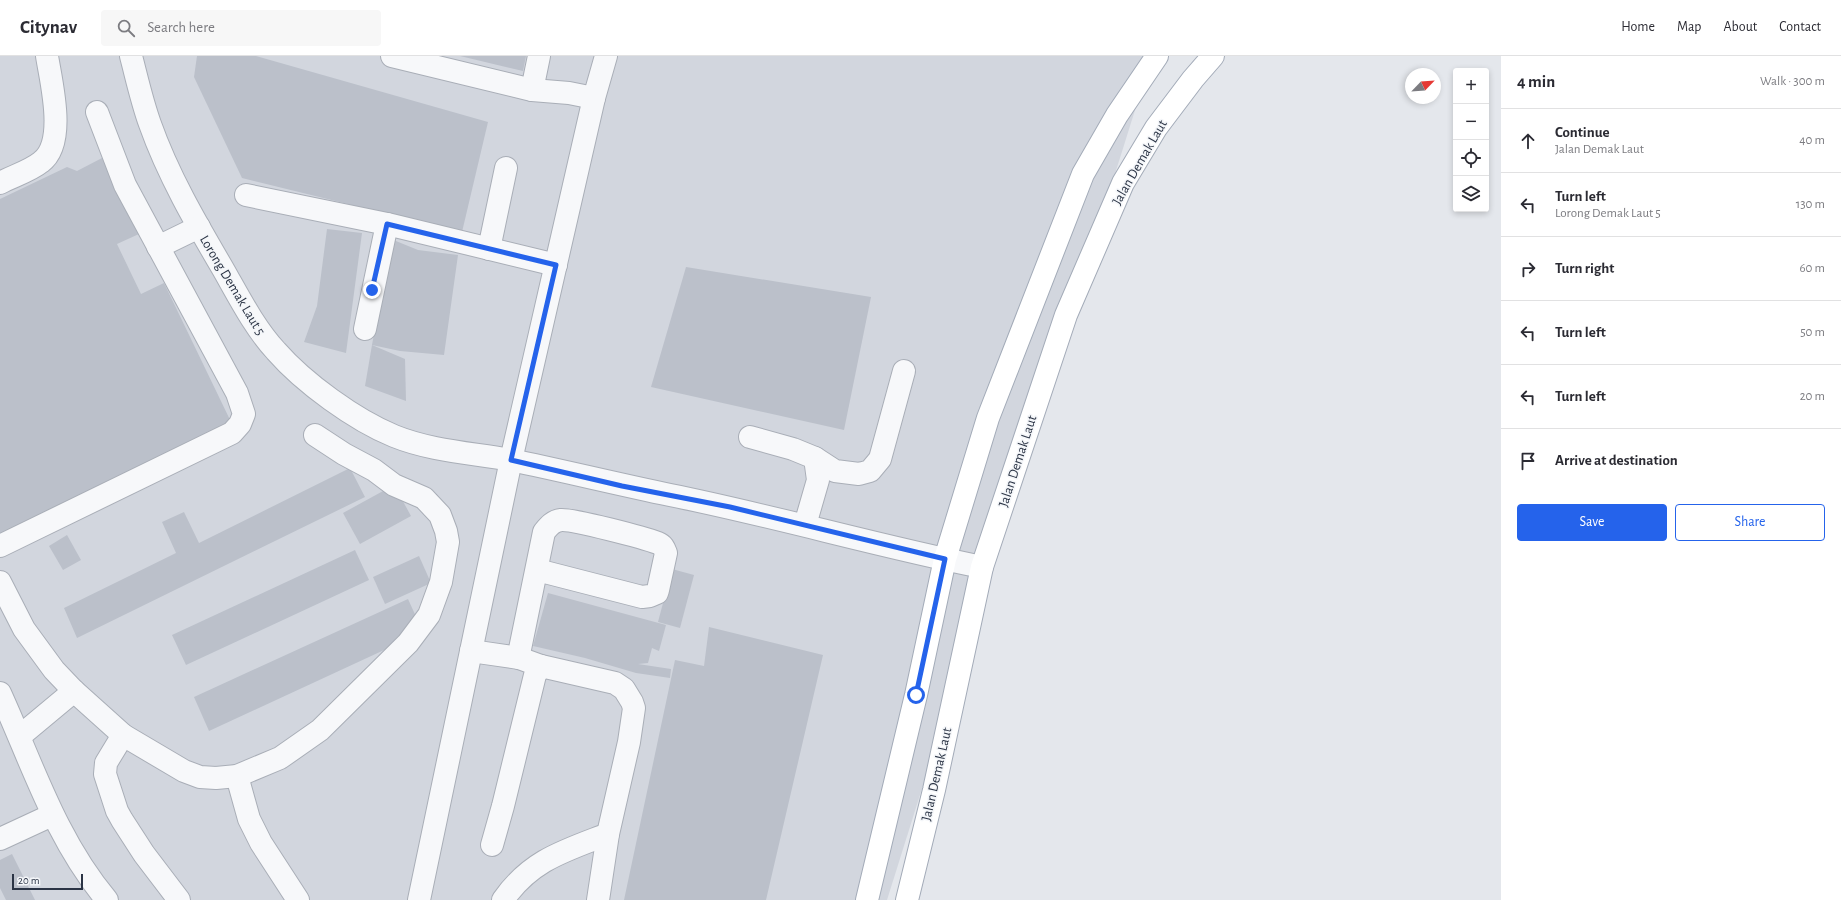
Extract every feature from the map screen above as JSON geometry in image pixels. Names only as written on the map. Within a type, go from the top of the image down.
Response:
[{"type":"main road","points":[[867,900],[916,695],[945,559],[988,418],[1082,174],[1117,115],[1157,56]]},
{"type":"main road","name":"Jalan Demak Laut","points":[[907,900],[934,790],[982,567],[1066,315],[1123,183],[1156,128],[1212,56]]},
{"type":"street","points":[[0,183],[42,162],[51,151],[54,138],[55,108],[46,56]]},
{"type":"street","name":"Lorong Demak Laut 5","points":[[131,56],[150,124],[163,156],[199,227],[249,315],[277,352],[314,386],[355,415],[391,434],[432,447],[511,460],[622,486],[730,507],[982,567]]},
{"type":"street","points":[[392,56],[532,90],[569,93],[594,98]]},
{"type":"street","points":[[532,90],[539,56]]},
{"type":"street","points":[[419,900],[456,731],[470,651],[511,460],[594,98],[606,56]]},
{"type":"street","points":[[0,546],[232,433],[240,424],[244,414],[237,393],[126,185],[96,112]]},
{"type":"street","points":[[489,249],[506,168]]},
{"type":"street","points":[[246,195],[387,224],[556,265]]},
{"type":"street","points":[[366,329],[387,224]]},
{"type":"street","points":[[158,247],[199,227]]},
{"type":"street","points":[[750,438],[793,449],[815,458],[835,471],[859,474],[870,471],[880,459],[904,371]]},
{"type":"street","points":[[0,582],[24,629],[54,670],[74,692],[123,735],[184,771],[200,777],[216,778],[237,776],[280,758],[326,724],[408,643],[429,615],[441,582],[448,542],[446,531],[440,515],[424,498],[394,485],[374,470],[344,454],[315,435]]},
{"type":"street","points":[[805,525],[818,480],[815,458]]},
{"type":"street","points":[[519,658],[544,532],[549,526],[560,520],[567,520],[658,544],[664,548],[666,553],[657,593],[650,596],[642,596],[537,570]]},
{"type":"street","points":[[470,651],[519,658],[541,666],[615,683],[624,689],[632,702],[634,708],[629,742],[608,834],[598,900]]},
{"type":"street","points":[[492,845],[535,675],[541,666]]},
{"type":"street","points":[[20,736],[74,692]]},
{"type":"street","points":[[0,693],[20,736],[52,815],[72,850],[107,900]]},
{"type":"street","points":[[123,735],[106,763],[105,774],[122,820],[144,854],[179,900]]},
{"type":"street","points":[[237,776],[249,819],[261,843],[298,900]]},
{"type":"street","points":[[0,839],[52,815]]},
{"type":"street","points":[[502,900],[522,877],[545,860],[608,834]]},
{"type":"shaded area","points":[[0,56],[1152,56],[887,900],[0,900]]},
{"type":"building","points":[[197,56],[256,56],[488,122],[462,232],[242,178],[194,77]]},
{"type":"building","points":[[460,56],[526,56],[523,71]]},
{"type":"building","points":[[102,158],[139,234],[117,244],[141,294],[164,283],[232,424],[0,536],[0,199],[67,167],[77,171]]},
{"type":"building","points":[[327,229],[362,233],[346,353],[304,342],[317,306]]},
{"type":"building","points":[[391,239],[418,250],[458,255],[444,355],[400,351],[372,345]]},
{"type":"building","points":[[686,267],[871,297],[844,430],[651,387]]},
{"type":"building","points":[[372,345],[405,359],[406,401],[365,386]]},
{"type":"building","points":[[350,468],[365,497],[77,638],[64,608],[176,553],[162,522],[184,512],[199,543]]},
{"type":"building","points":[[394,485],[411,516],[360,544],[343,513]]},
{"type":"building","points":[[67,535],[81,560],[63,570],[49,546]]},
{"type":"building","points":[[355,550],[369,580],[186,665],[172,635]]},
{"type":"building","points":[[419,556],[431,583],[385,604],[373,577]]},
{"type":"building","points":[[672,569],[694,575],[680,628],[658,622]]},
{"type":"building","points":[[548,593],[666,625],[659,651],[652,648],[648,663],[638,664],[671,669],[670,678],[636,673],[585,658],[533,646]]},
{"type":"building","points":[[408,599],[423,632],[209,731],[194,697]]},
{"type":"building","points":[[709,627],[823,655],[766,900],[624,900],[675,660],[704,666]]},
{"type":"building","points":[[12,854],[35,900],[6,900],[0,888],[0,860]]},
{"type":"route","points":[[372,290],[387,224],[556,265],[511,460],[622,486],[730,507],[945,559],[916,695]]}]
